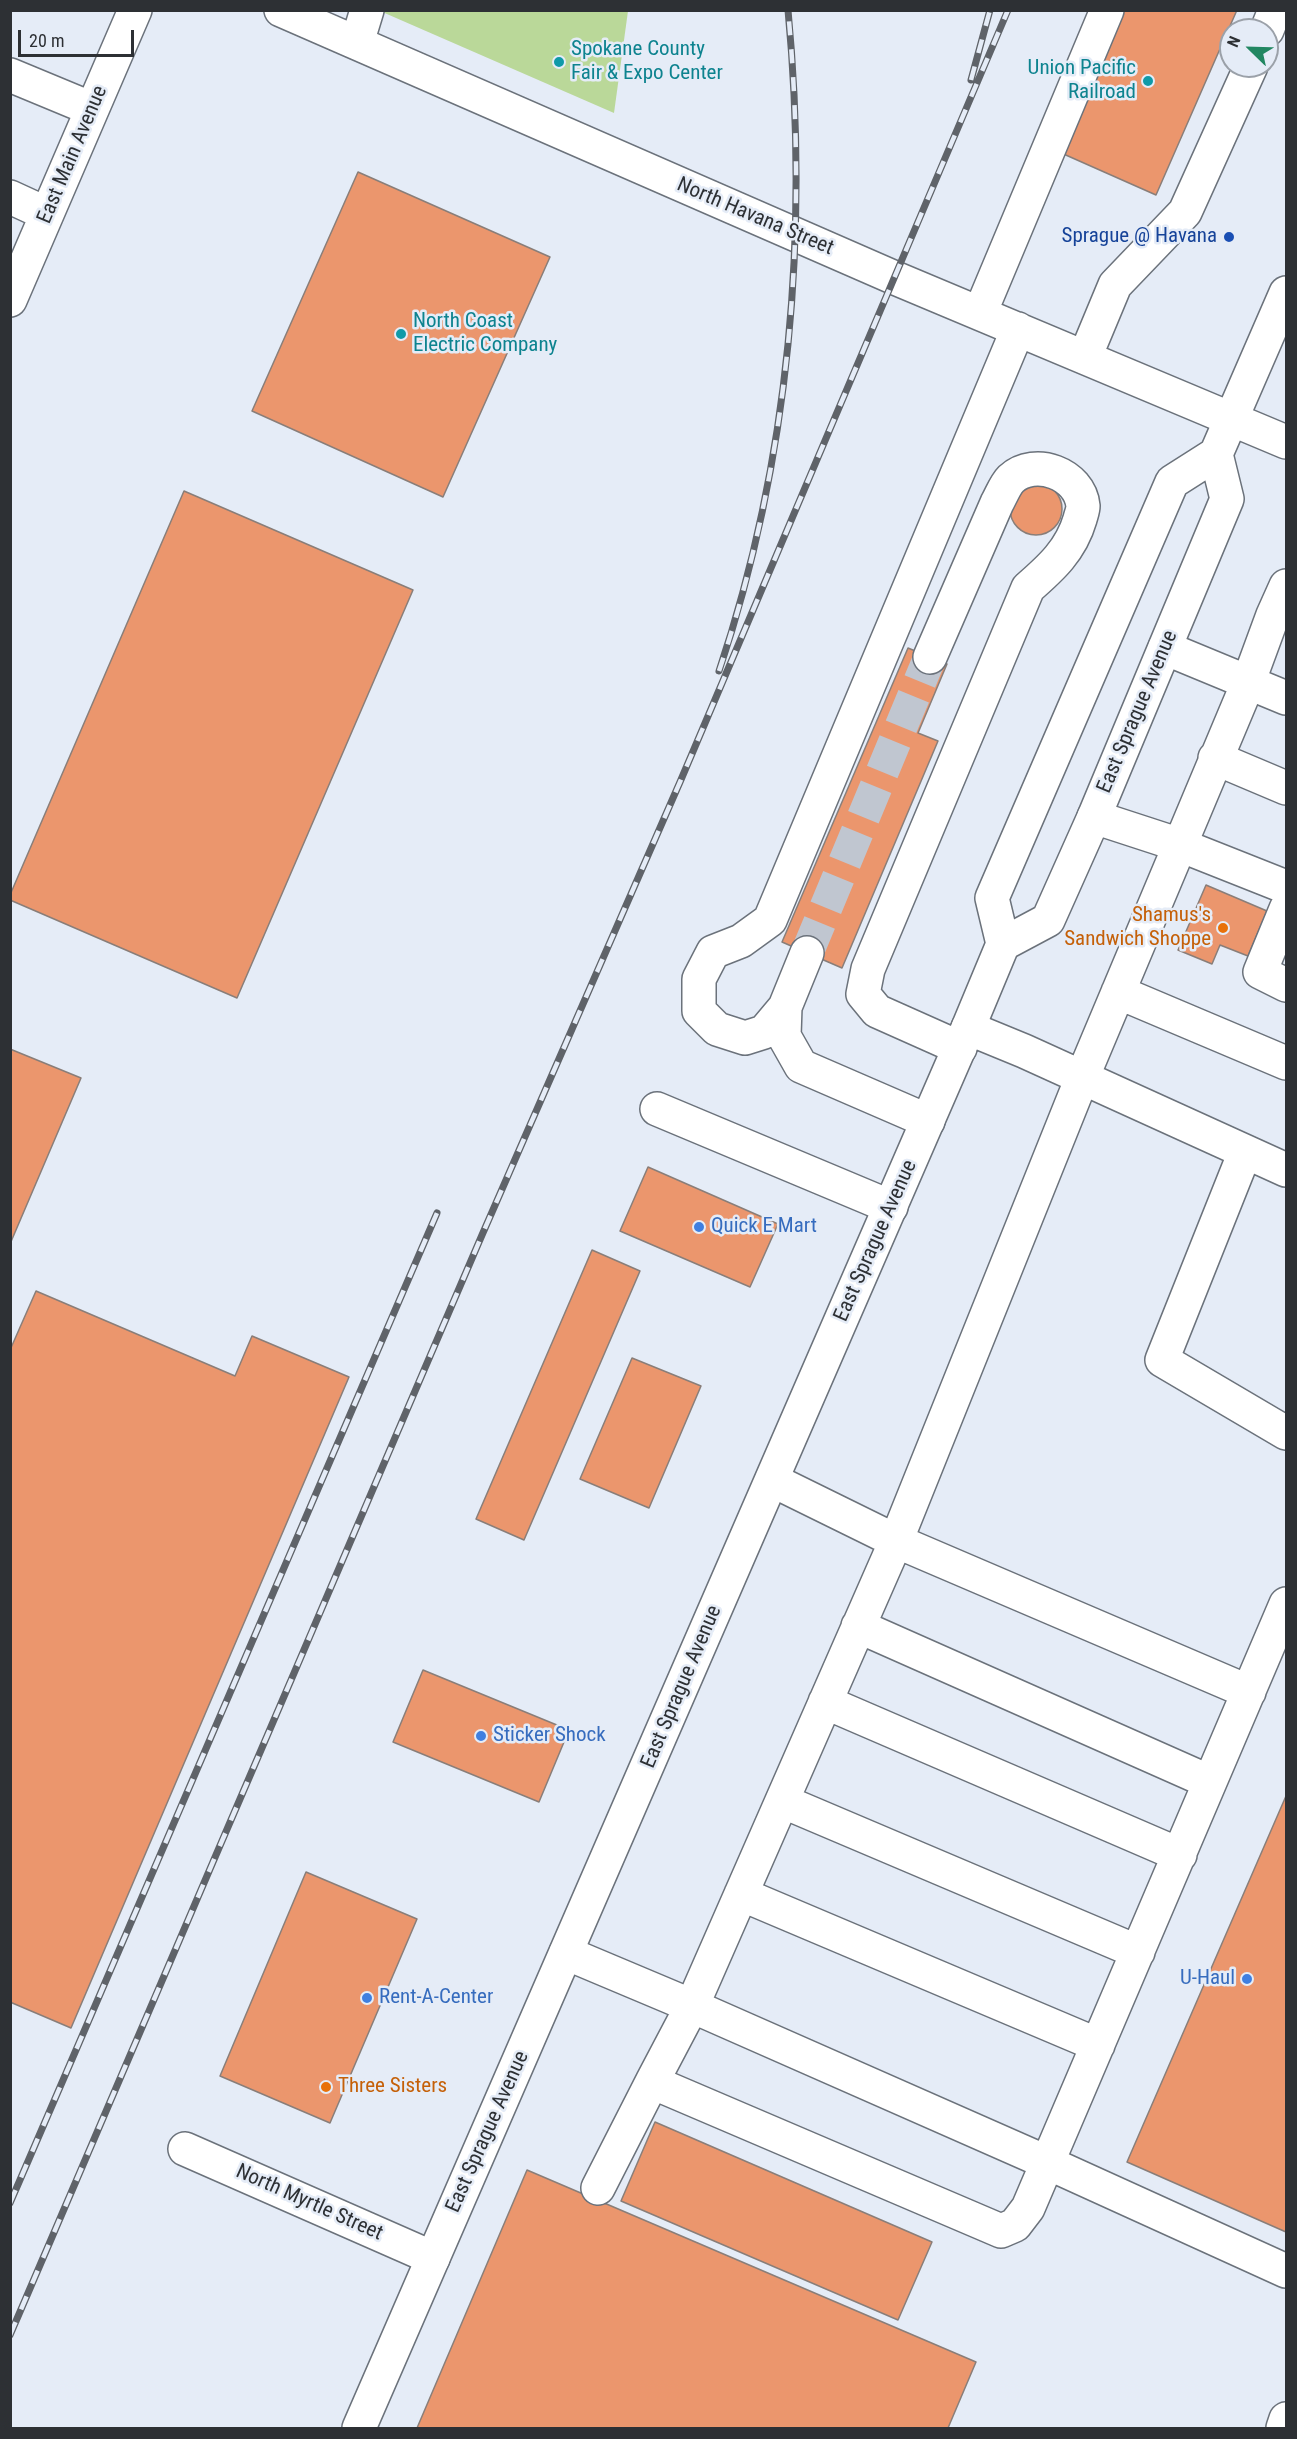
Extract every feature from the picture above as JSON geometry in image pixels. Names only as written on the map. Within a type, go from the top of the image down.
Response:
[{"type":"main road","name":"East Main Avenue","points":[[10,300],[135,10]]},
{"type":"main road","name":"North Havana Street","points":[[281,10],[895,278],[1287,442]]},
{"type":"main road","points":[[357,43],[367,10]]},
{"type":"main road","points":[[980,313],[1107,10]]},
{"type":"main road","points":[[10,75],[92,110]]},
{"type":"main road","points":[[1085,357],[1115,285],[1185,212],[1246,78]]},
{"type":"main road","points":[[10,197],[47,214]]},
{"type":"main road","points":[[1003,944],[992,898],[1172,482],[1216,454],[1284,307]]},
{"type":"main road","points":[[807,953],[785,1007],[764,1032],[745,1038],[717,1029],[699,1011],[699,979],[713,952],[741,941],[770,920],[1018,329]]},
{"type":"main road","name":"East Sprague Avenue","points":[[359,2428],[928,1122],[1003,944],[1048,920],[1094,818],[1227,499],[1216,454]]},
{"type":"main road","points":[[930,657],[997,503],[1011,479],[1031,469],[1059,472],[1076,487],[1083,507],[1075,536],[1057,563],[1028,588],[868,969],[863,994],[877,1011],[1082,1078],[1287,1170]]},
{"type":"main road","points":[[598,2188],[692,2006],[896,1541],[1082,1078],[1287,586]]},
{"type":"main road","points":[[1165,648],[1287,698]]},
{"type":"main road","points":[[1215,758],[1287,788]]},
{"type":"main road","points":[[1094,818],[1180,845],[1287,887]]},
{"type":"main road","points":[[1287,909],[1260,972],[1287,985]]},
{"type":"main road","points":[[1118,992],[1287,1063]]},
{"type":"main road","points":[[785,1007],[784,1036],[801,1066],[928,1122]]},
{"type":"main road","points":[[657,1109],[891,1207]]},
{"type":"main road","points":[[1245,1152],[1162,1360],[1287,1433]]},
{"type":"main road","points":[[772,1480],[896,1541],[1249,1692]]},
{"type":"main road","points":[[651,2082],[1001,2231],[1015,2225],[1028,2208],[1287,1604]]},
{"type":"main road","points":[[858,1626],[1210,1782]]},
{"type":"main road","points":[[825,1702],[1180,1855]]},
{"type":"main road","points":[[782,1801],[1138,1952]]},
{"type":"main road","points":[[741,1894],[1098,2045]]},
{"type":"main road","points":[[566,1953],[1046,2162],[1287,2271]]},
{"type":"main road","name":"North Myrtle Street","points":[[186,2149],[433,2258]]},
{"type":"main road","points":[[1282,2428],[1287,2419]]},
{"type":"green space","name":"Spokane County Fair & Expo Center","points":[[380,11],[628,11],[614,113]]},
{"type":"building","name":"Union Pacific Railroad","points":[[1122,10],[1237,10],[1233,18],[1219,18],[1219,51],[1156,195],[1059,152]]},
{"type":"building","name":"North Coast Electric Company","points":[[358,172],[550,257],[443,497],[252,411]]},
{"type":"building","points":[[1036,483],[1050,487],[1058,495],[1062,509],[1058,523],[1050,531],[1036,535],[1022,531],[1014,523],[1010,509],[1014,495],[1022,487]]},
{"type":"building","points":[[184,491],[413,590],[237,998],[10,900],[10,895]]},
{"type":"building","points":[[908,648],[947,664],[918,733],[938,741],[842,968],[782,942]]},
{"type":"building","name":"Shamus's Sandwich Shoppe","points":[[1206,885],[1267,911],[1248,956],[1220,945],[1212,964],[1178,950]]},
{"type":"building","points":[[10,1049],[81,1078],[10,1244]]},
{"type":"building","name":"Quick E Mart","points":[[648,1167],[778,1224],[750,1287],[620,1231]]},
{"type":"building","points":[[592,1250],[640,1271],[524,1540],[476,1519]]},
{"type":"building","points":[[36,1291],[235,1376],[252,1336],[349,1377],[71,2028],[10,2002],[10,1350]]},
{"type":"building","points":[[632,1358],[701,1386],[649,1508],[580,1479]]},
{"type":"building","name":"Sticker Shock","points":[[423,1670],[569,1730],[539,1802],[393,1742]]},
{"type":"building","name":"U-Haul","points":[[1286,1796],[1286,2232],[1127,2162]]},
{"type":"building","points":[[306,1872],[417,1919],[330,2123],[220,2076]]},
{"type":"building","points":[[655,2122],[932,2242],[898,2320],[621,2201]]},
{"type":"building","points":[[527,2170],[976,2362],[948,2428],[417,2428]]},
{"type":"tunnel","points":[[807,953],[930,657]]},
{"type":"railway","points":[[719,671],[743,591],[763,510],[778,427],[788,344],[794,261],[796,177],[794,93],[788,10]]},
{"type":"railway","points":[[971,80],[990,10]]},
{"type":"railway","points":[[10,2335],[482,1235],[680,782],[1008,10]]},
{"type":"railway","points":[[10,2203],[437,1213]]},
{"type":"place","name":"Spokane County Fair & Expo Center","points":[[559,62]]},
{"type":"place","name":"Union Pacific Railroad","points":[[1148,81]]},
{"type":"place","name":"Sprague @ Havana","points":[[1229,237]]},
{"type":"place","name":"North Coast Electric Company","points":[[401,334]]},
{"type":"place","name":"Shamus's Sandwich Shoppe","points":[[1223,928]]},
{"type":"place","name":"Quick E Mart","points":[[699,1227]]},
{"type":"place","name":"Sticker Shock","points":[[481,1736]]},
{"type":"place","name":"U-Haul","points":[[1247,1979]]},
{"type":"place","name":"Rent-A-Center","points":[[367,1998]]},
{"type":"place","name":"Three Sisters","points":[[326,2087]]}]
